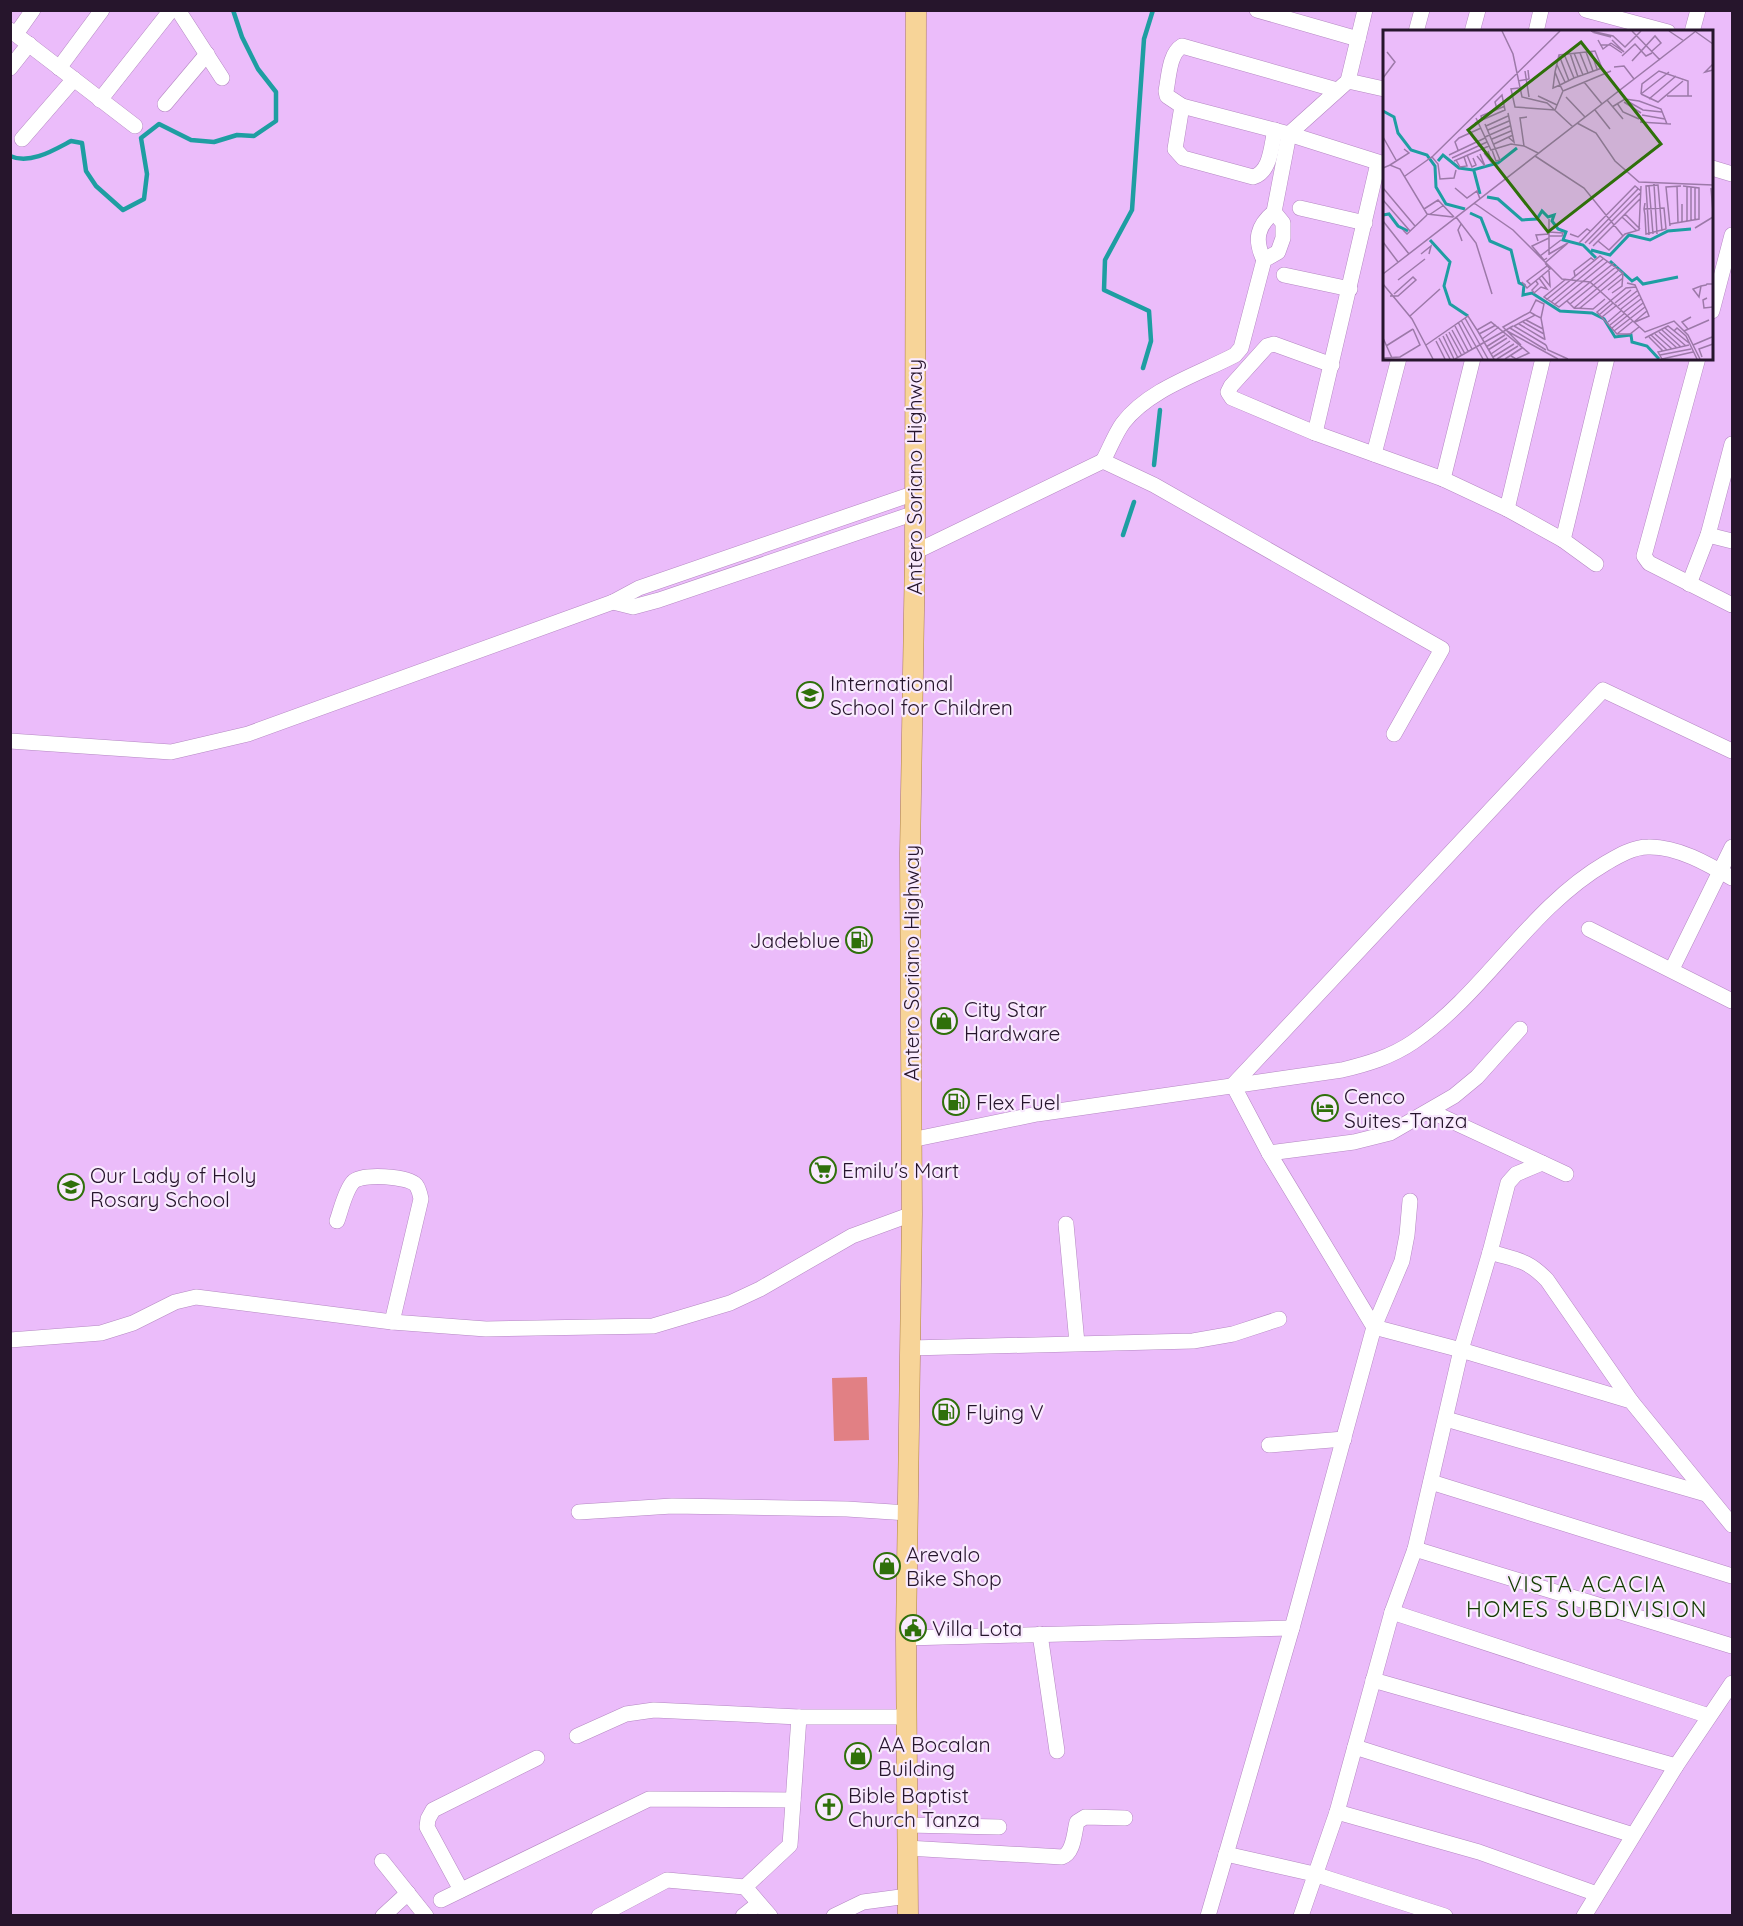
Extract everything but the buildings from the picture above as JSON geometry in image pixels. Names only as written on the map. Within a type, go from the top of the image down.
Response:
[{"type":"main road","name":"Antero Soriano Highway","points":[[908,1906],[906,1638],[912,1214],[910,854],[915,552],[916,10]]},
{"type":"street","points":[[33,10],[13,32],[135,126]]},
{"type":"street","points":[[59,68],[102,10]]},
{"type":"street","points":[[100,100],[171,10]]},
{"type":"street","points":[[178,10],[222,78]]},
{"type":"street","points":[[1257,10],[1358,39]]},
{"type":"street","points":[[1182,106],[1176,149],[1183,158],[1253,177],[1260,175],[1265,170],[1282,132],[1343,85],[1365,10]]},
{"type":"street","points":[[1417,30],[1422,10]]},
{"type":"street","points":[[1473,30],[1478,10]]},
{"type":"street","points":[[1536,30],[1541,10]]},
{"type":"street","points":[[1586,10],[1661,30]]},
{"type":"street","points":[[1693,30],[1698,10]]},
{"type":"street","points":[[10,68],[29,44]]},
{"type":"street","points":[[1315,433],[1381,164],[1282,132],[1182,106],[1167,96],[1172,58],[1176,50],[1182,46],[1343,85],[1383,89]]},
{"type":"street","points":[[165,104],[207,54]]},
{"type":"street","points":[[22,140],[74,79]]},
{"type":"street","points":[[1264,260],[1278,252],[1283,238],[1283,223],[1274,212],[1282,132]]},
{"type":"street","points":[[1713,168],[1732,174]]},
{"type":"street","points":[[1299,208],[1365,223]]},
{"type":"street","points":[[915,552],[1104,460],[1122,424],[1149,398],[1239,352],[1264,260],[1257,247],[1259,234],[1263,221],[1274,212]]},
{"type":"street","points":[[1713,307],[1732,237]]},
{"type":"street","points":[[1284,274],[1350,289]]},
{"type":"street","points":[[1332,365],[1274,344],[1267,346],[1228,392],[1232,398],[1315,433],[1443,479],[1507,509],[1563,540],[1596,564]]},
{"type":"street","points":[[1374,454],[1398,360]]},
{"type":"street","points":[[1443,479],[1473,360]]},
{"type":"street","points":[[1507,509],[1543,360]]},
{"type":"street","points":[[1563,540],[1607,360]]},
{"type":"street","points":[[1697,360],[1644,556],[1648,563],[1732,605]]},
{"type":"street","points":[[1689,584],[1727,483],[1732,444]]},
{"type":"street","points":[[1104,460],[1154,485],[1442,649],[1394,734]]},
{"type":"street","points":[[10,741],[171,752],[248,734],[613,602],[639,588],[915,493]]},
{"type":"street","points":[[613,602],[633,607],[659,600],[915,513]]},
{"type":"street","points":[[1708,535],[1732,541]]},
{"type":"street","points":[[1233,1085],[1603,690],[1732,751]]},
{"type":"street","points":[[911,1140],[1037,1114],[1342,1070],[1380,1061],[1412,1043],[1440,1021],[1553,902],[1586,874],[1620,854],[1646,847],[1665,848],[1687,855],[1726,874]]},
{"type":"street","points":[[1672,969],[1726,874],[1732,847]]},
{"type":"street","points":[[1589,929],[1672,969],[1732,1002]]},
{"type":"street","points":[[1269,1153],[1354,1142],[1390,1132],[1454,1096],[1477,1077],[1520,1029]]},
{"type":"street","points":[[1233,1085],[1269,1153],[1374,1327],[1461,1350],[1631,1401]]},
{"type":"street","points":[[1430,1111],[1566,1174]]},
{"type":"street","points":[[1301,1916],[1336,1812],[1392,1612],[1414,1549],[1461,1350],[1508,1183],[1516,1174],[1542,1163]]},
{"type":"street","points":[[337,1221],[352,1183],[358,1179],[372,1176],[409,1181],[417,1186],[421,1198],[392,1322]]},
{"type":"street","points":[[1208,1916],[1292,1628],[1374,1327],[1402,1261],[1410,1201]]},
{"type":"street","points":[[10,1340],[101,1333],[133,1323],[154,1310],[175,1302],[196,1297],[392,1322],[486,1329],[652,1326],[730,1303],[760,1289],[852,1236],[912,1214]]},
{"type":"street","points":[[1066,1224],[1077,1343]]},
{"type":"street","points":[[1490,1252],[1529,1263],[1547,1280],[1631,1401],[1732,1526]]},
{"type":"street","points":[[910,1348],[1193,1341],[1233,1334],[1279,1319]]},
{"type":"street","points":[[1446,1419],[1706,1494]]},
{"type":"street","points":[[1269,1445],[1344,1439]]},
{"type":"street","points":[[1431,1482],[1732,1576]]},
{"type":"street","points":[[579,1512],[672,1506],[847,1509],[908,1513]]},
{"type":"street","points":[[1414,1549],[1732,1646]]},
{"type":"street","points":[[1392,1612],[1709,1716]]},
{"type":"street","points":[[906,1638],[1292,1628]]},
{"type":"street","points":[[1040,1634],[1057,1751]]},
{"type":"street","points":[[1373,1680],[1676,1766]]},
{"type":"street","points":[[1584,1916],[1676,1766],[1732,1683]]},
{"type":"street","points":[[577,1736],[626,1714],[654,1710],[799,1717],[906,1717]]},
{"type":"street","points":[[745,1887],[790,1845],[799,1717]]},
{"type":"street","points":[[1355,1747],[1633,1835]]},
{"type":"street","points":[[461,1890],[427,1827],[433,1810],[537,1758]]},
{"type":"street","points":[[441,1900],[649,1799],[793,1800]]},
{"type":"street","points":[[1336,1812],[1479,1852],[1597,1894]]},
{"type":"street","points":[[907,1848],[1062,1857],[1067,1856],[1070,1851],[1080,1818],[1125,1818]]},
{"type":"street","points":[[907,1825],[999,1827]]},
{"type":"street","points":[[1226,1854],[1314,1874],[1445,1916]]},
{"type":"street","points":[[382,1861],[426,1916]]},
{"type":"street","points":[[599,1916],[667,1880],[745,1887],[770,1916]]},
{"type":"street","points":[[383,1916],[408,1893]]},
{"type":"street","points":[[834,1916],[863,1902],[908,1906]]},
{"type":"street","points":[[743,1916],[758,1904]]},
{"type":"shaded area","points":[[867,1377],[869,1440],[834,1441],[832,1378]]},
{"type":"waterway","points":[[10,156],[34,158],[71,141],[82,143],[86,171],[96,186],[123,210],[144,199],[147,174],[141,138],[159,124],[191,140],[214,142],[237,135],[254,136],[276,121],[276,92],[258,69],[242,37],[233,10]]},
{"type":"waterway","points":[[1143,368],[1151,341],[1149,311],[1104,290],[1105,260],[1132,210],[1144,39],[1153,10]]},
{"type":"waterway","points":[[1154,465],[1160,410]]},
{"type":"waterway","points":[[1123,535],[1134,502]]},
{"type":"place","name":"International School for Children","points":[[810,695]]},
{"type":"place","name":"Jadeblue","points":[[859,940]]},
{"type":"place","name":"City Star Hardware","points":[[944,1021]]},
{"type":"place","name":"Flex Fuel","points":[[956,1102]]},
{"type":"place","name":"Cenco Suites-Tanza","points":[[1325,1108]]},
{"type":"place","name":"Emilu's Mart","points":[[823,1170]]},
{"type":"place","name":"Our Lady of Holy Rosary School","points":[[71,1187]]},
{"type":"place","name":"Flying V","points":[[946,1412]]},
{"type":"place","name":"Arevalo Bike Shop","points":[[887,1566]]},
{"type":"place","name":"Villa Lota","points":[[913,1628]]},
{"type":"place","name":"AA Bocalan Building","points":[[858,1756]]},
{"type":"place","name":"Bible Baptist Church Tanza","points":[[829,1807]]},
{"type":"district","name":"VISTA ACACIA HOMES SUBDIVISION","points":[[1587,1596]]}]
